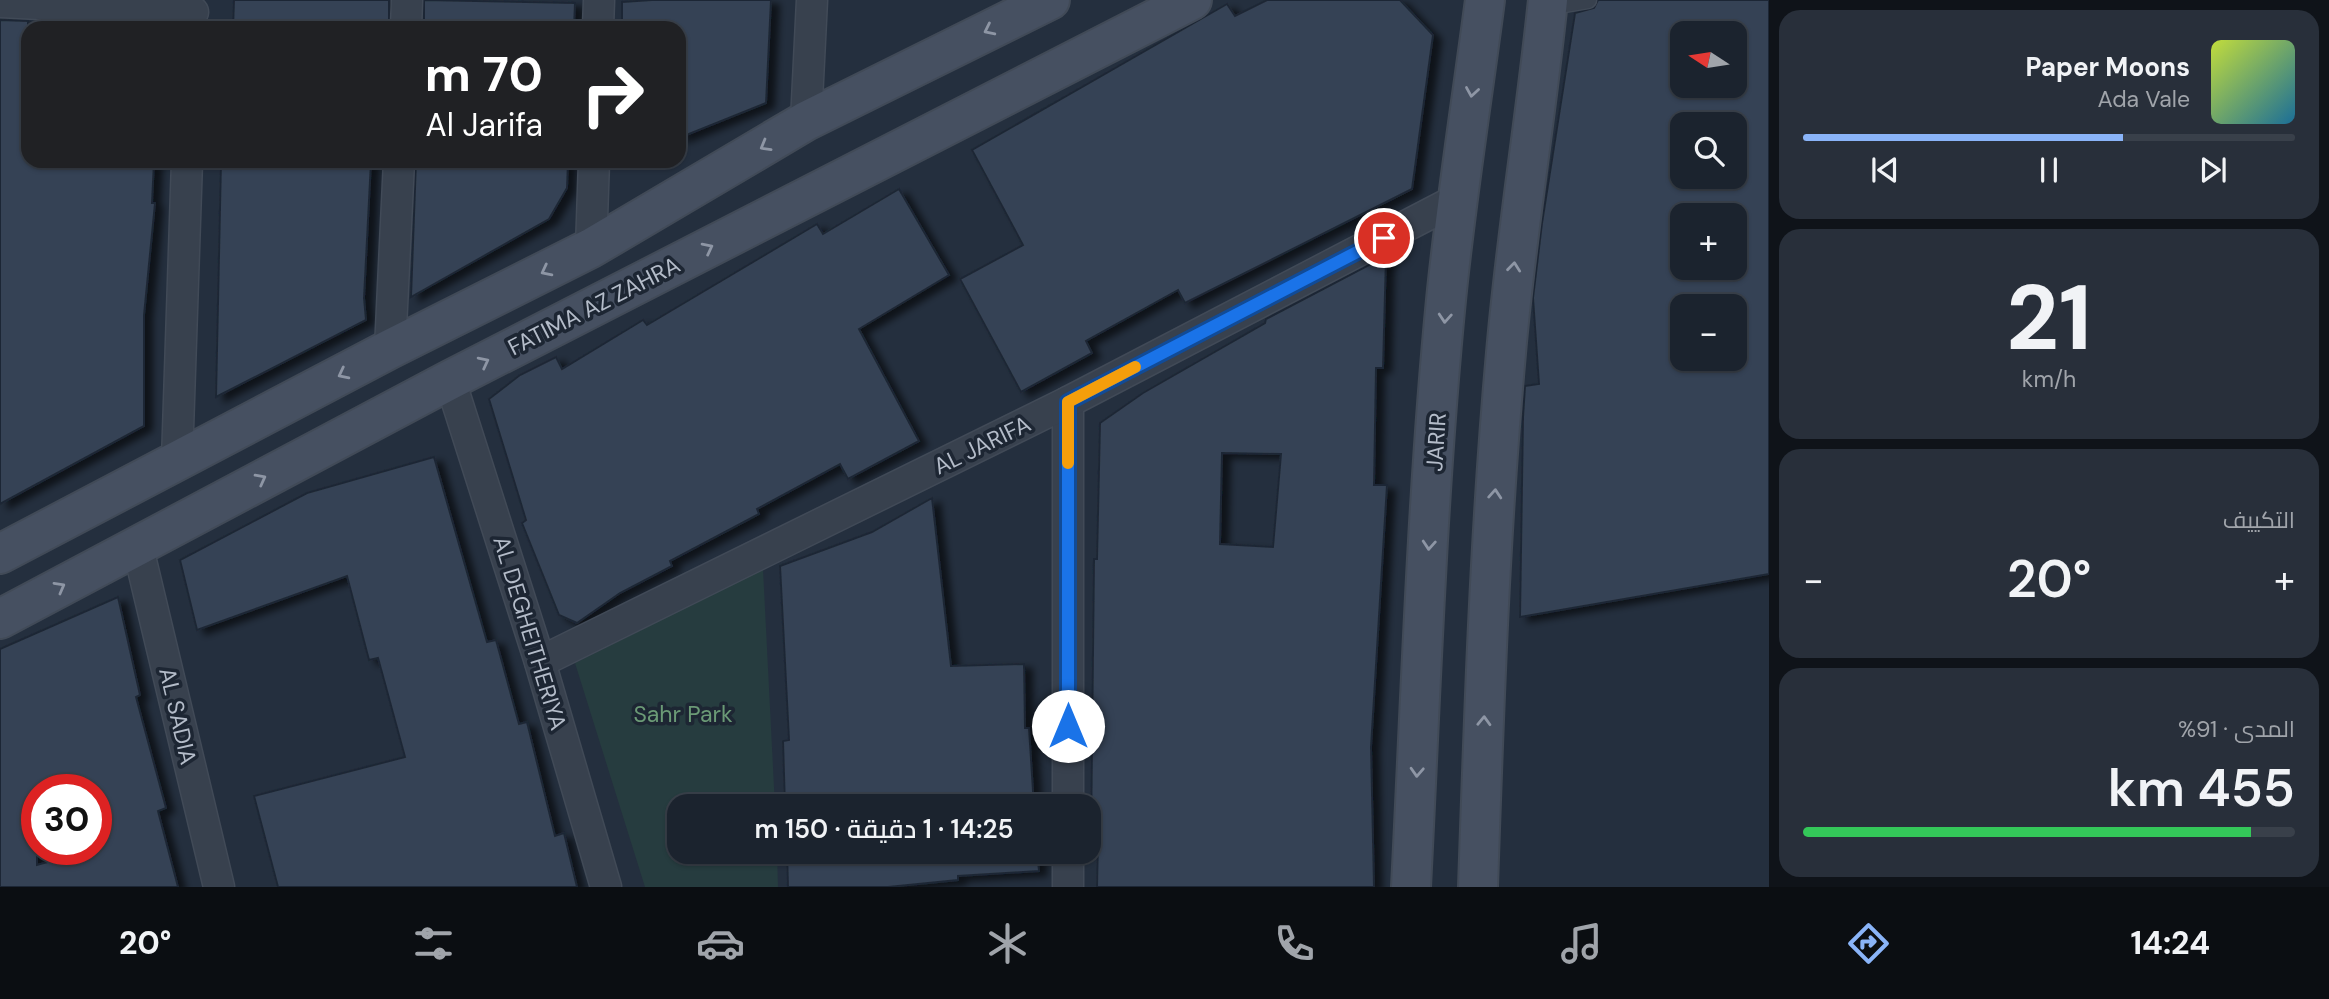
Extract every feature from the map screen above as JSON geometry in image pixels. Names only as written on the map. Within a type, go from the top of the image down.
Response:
[{"type":"main road","points":[[0,554],[390,349],[591,248],[806,121],[1050,0]]},
{"type":"main road","name":"FATIMA AZ ZAHRA","points":[[0,619],[450,380],[1192,0]]},
{"type":"main road","points":[[1465,0],[1483,17]]},
{"type":"main road","points":[[1478,887],[1488,614],[1506,354],[1524,180],[1548,4]]},
{"type":"main road","name":"JARIR","points":[[1411,887],[1431,509],[1456,200],[1483,17]]},
{"type":"street","points":[[406,21],[407,0]]},
{"type":"street","points":[[598,21],[599,0]]},
{"type":"street","points":[[806,121],[812,0]]},
{"type":"street","points":[[0,2],[193,13]]},
{"type":"street","points":[[177,460],[187,168]]},
{"type":"street","points":[[390,349],[399,168]]},
{"type":"street","points":[[591,248],[594,168]]},
{"type":"street","name":"AL JARIFA","points":[[540,662],[1068,402],[1456,200]]},
{"type":"street","name":"AL DEGHEITHERIYA","points":[[450,380],[540,662],[606,887]]},
{"type":"street","points":[[1068,402],[1068,794]]},
{"type":"street","name":"AL SADIA","points":[[137,544],[219,887]]},
{"type":"street","points":[[1068,864],[1068,887]]},
{"type":"lane","points":[[1548,4],[1588,0]]},
{"type":"green space","name":"Sahr Park","points":[[763,569],[774,794],[667,794],[667,864],[777,864],[778,887],[645,887],[575,663]]},
{"type":"building","points":[[234,0],[389,0],[389,21],[233,21]]},
{"type":"building","points":[[424,0],[575,3],[574,21],[424,21]]},
{"type":"building","points":[[771,0],[766,103],[686,135],[686,21],[622,21],[622,2]]},
{"type":"building","points":[[1267,0],[1400,0],[1433,35],[1412,189],[1185,303],[1178,290],[1086,341],[1092,353],[1021,392],[960,279],[1023,245],[972,150],[1227,4],[1235,16]]},
{"type":"building","points":[[1598,0],[1769,0],[1769,574],[1520,617],[1525,386],[1539,384],[1533,298],[1575,13],[1594,8]]},
{"type":"building","points":[[0,20],[28,21],[21,21],[21,168],[154,168],[152,203],[155,203],[144,315],[144,426],[0,504]]},
{"type":"building","points":[[221,168],[371,168],[364,298],[366,320],[216,397]]},
{"type":"building","points":[[416,168],[568,168],[567,188],[549,219],[411,297]]},
{"type":"building","points":[[899,189],[949,275],[859,329],[919,441],[848,479],[840,464],[757,509],[759,514],[670,561],[672,566],[620,593],[577,623],[559,615],[522,523],[526,520],[489,399],[520,375],[556,357],[562,369],[643,320],[647,325],[817,224],[823,234]]},
{"type":"building","points":[[1386,256],[1383,368],[1376,368],[1374,485],[1387,485],[1371,747],[1374,887],[1097,887],[1097,864],[1101,864],[1101,794],[1091,794],[1094,559],[1097,559],[1100,423],[1143,393],[1265,323],[1266,319]],"holes":[[[1222,453],[1281,454],[1273,547],[1220,544]]]},
{"type":"building","points":[[434,457],[487,642],[496,640],[519,724],[527,722],[555,836],[564,833],[577,887],[278,887],[254,796],[405,757],[378,658],[369,660],[347,576],[197,630],[180,560],[307,493]]},
{"type":"building","points":[[932,498],[951,666],[1024,664],[1025,728],[1029,728],[1033,794],[785,794],[783,741],[789,740],[780,566],[872,532]]},
{"type":"building","points":[[118,597],[140,695],[136,697],[166,808],[158,811],[178,887],[0,887],[0,649]]},
{"type":"building","points":[[787,864],[1038,864],[1039,871],[958,876],[958,880],[888,887],[788,887]]},
{"type":"slow traffic","points":[[1068,463],[1068,402],[1135,367]]},
{"type":"route","points":[[1068,726],[1068,402],[1384,238]]}]
